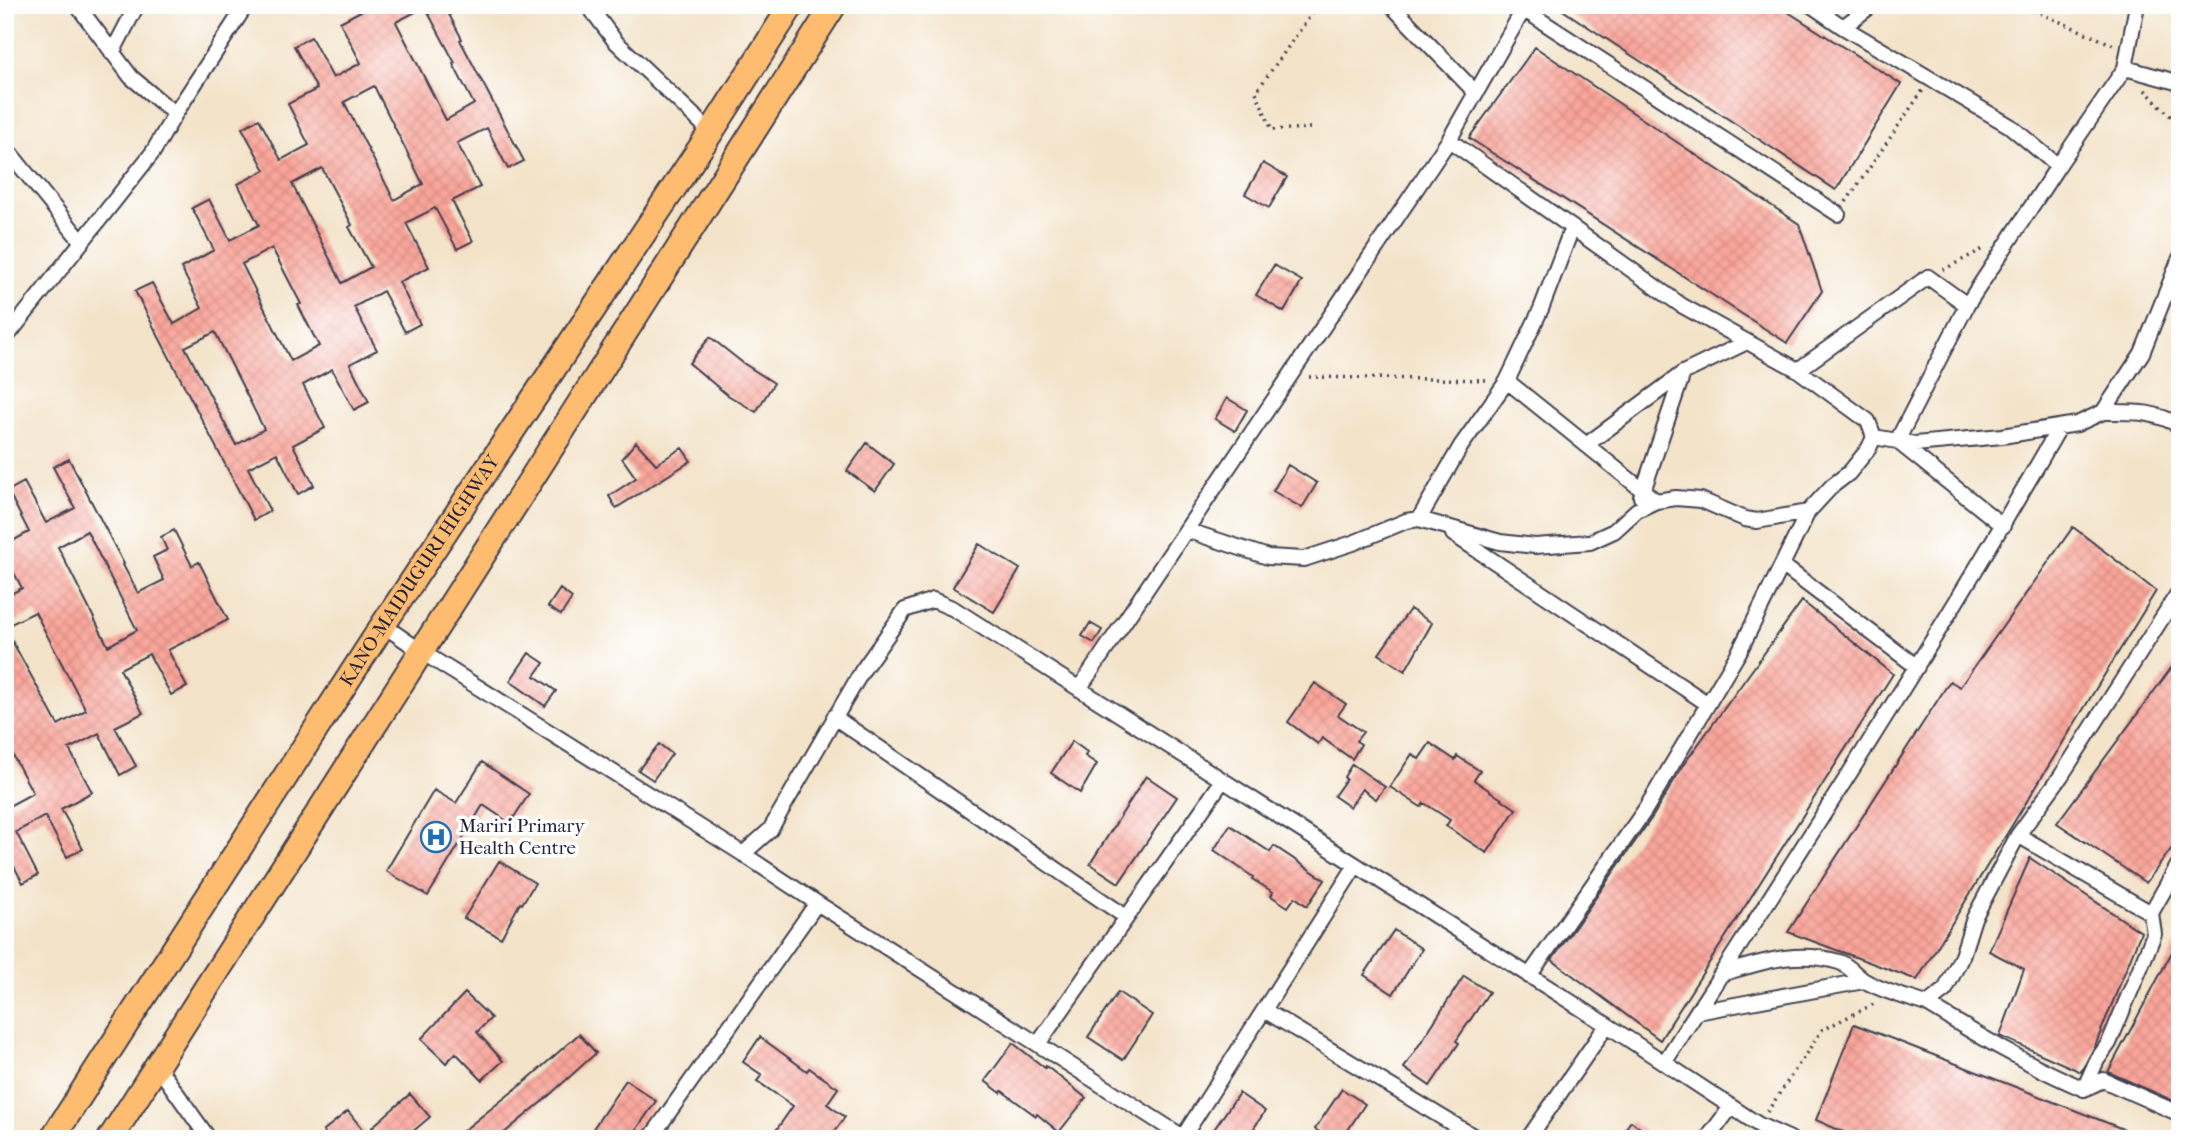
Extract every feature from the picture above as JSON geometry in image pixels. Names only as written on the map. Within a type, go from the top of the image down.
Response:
[{"type":"highway","name":"KANO-MAIDUGURI HIGHWAY","points":[[52,1139],[383,625],[711,132],[792,5]]},
{"type":"highway","points":[[110,1139],[834,5]]},
{"type":"street","points":[[77,5],[131,77],[175,114]]},
{"type":"street","points":[[112,52],[137,5]]},
{"type":"street","points":[[5,339],[153,152],[246,5]]},
{"type":"street","points":[[588,5],[615,41],[711,132]]},
{"type":"street","points":[[1391,5],[1476,93]]},
{"type":"street","points":[[1811,5],[1930,80],[2010,126],[2058,166]]},
{"type":"street","points":[[1843,27],[1872,5]]},
{"type":"street","points":[[1897,441],[1968,306],[2124,68],[2137,5]]},
{"type":"street","points":[[1079,689],[1449,140],[1525,7],[1838,214]]},
{"type":"street","points":[[2124,68],[2180,83]]},
{"type":"street","points":[[1449,140],[1681,305],[1798,370],[1868,421],[1874,437],[1855,466],[1808,512],[1739,652],[1709,704],[1645,810],[1530,975]]},
{"type":"street","points":[[5,147],[82,242]]},
{"type":"street","points":[[1419,519],[1461,446],[1507,381],[1541,309],[1572,228]]},
{"type":"street","points":[[2103,412],[2142,353],[2180,258]]},
{"type":"street","points":[[1798,370],[1928,278],[1968,306]]},
{"type":"street","points":[[1586,445],[1684,373],[1747,342]]},
{"type":"street","points":[[1637,510],[1684,373]]},
{"type":"street","points":[[1507,381],[1656,501]]},
{"type":"street","points":[[1874,437],[1915,444],[1950,442],[2059,428],[2077,424],[2103,412],[2146,413],[2165,417],[2180,426]]},
{"type":"street","points":[[2165,417],[2180,412]]},
{"type":"street","points":[[1664,1063],[1917,667],[2059,428]]},
{"type":"street","points":[[1897,441],[2003,526]]},
{"type":"street","points":[[1186,530],[1268,557],[1304,559],[1353,543],[1406,521],[1419,519],[1500,542],[1535,547],[1590,542],[1614,531],[1637,510],[1656,501],[1676,498],[1701,500],[1745,519],[1757,521],[1808,512]]},
{"type":"street","points":[[1440,526],[1709,704]]},
{"type":"street","points":[[1782,565],[1917,667]]},
{"type":"street","points":[[1927,1004],[1945,990],[1962,956],[1974,918],[2018,835],[2061,776],[2180,590]]},
{"type":"street","points":[[743,853],[770,830],[862,671],[905,610],[933,600],[954,609],[1530,975],[1759,1125],[1790,1139]]},
{"type":"street","points":[[383,625],[743,853],[1184,1138],[1356,865]]},
{"type":"street","points":[[834,717],[1126,917]]},
{"type":"street","points":[[1038,1044],[1223,780]]},
{"type":"street","points":[[2018,835],[2151,913]]},
{"type":"street","points":[[2084,1089],[2097,1060],[2109,1043],[2154,934],[2151,913],[2180,862]]},
{"type":"street","points":[[650,1139],[817,903]]},
{"type":"street","points":[[1721,974],[1799,955],[1842,962],[1864,981],[1927,1004],[1997,1047],[2041,1070],[2084,1089],[2103,1080],[2180,1114]]},
{"type":"street","points":[[1697,1012],[1864,981]]},
{"type":"street","points":[[1264,1010],[1478,1139]]},
{"type":"street","points":[[1528,1139],[1607,1025]]},
{"type":"street","points":[[158,1067],[209,1139]]},
{"type":"street","points":[[1707,1139],[1731,1107]]},
{"type":"path","points":[[1310,128],[1272,130],[1256,92],[1318,5]]},
{"type":"path","points":[[2021,5],[2128,51]]},
{"type":"path","points":[[2124,68],[2180,125]]},
{"type":"path","points":[[1838,214],[1930,80]]},
{"type":"path","points":[[1928,278],[2015,233]]},
{"type":"path","points":[[1291,376],[1507,381]]},
{"type":"path","points":[[1759,1125],[1822,1030],[1895,994]]},
{"type":"building","points":[[372,5],[444,5],[524,161],[508,169],[487,128],[457,143],[480,187],[452,201],[473,241],[457,249],[435,208],[406,223],[429,267],[399,282],[420,324],[405,332],[383,291],[354,307],[377,350],[350,364],[369,402],[354,410],[332,369],[303,385],[325,428],[293,445],[314,485],[298,494],[277,453],[248,468],[270,511],[254,520],[135,291],[152,283],[174,324],[202,308],[181,268],[214,250],[192,208],[209,199],[230,240],[259,225],[238,184],[265,170],[242,128],[259,119],[281,160],[309,145],[288,104],[317,89],[294,46],[311,37],[333,78],[361,63],[340,22]],"holes":[[[425,7],[474,104],[446,120],[396,22]],[[374,86],[423,184],[394,200],[344,102]],[[322,168],[371,267],[342,283],[292,184]],[[272,248],[319,346],[291,361],[242,264]],[[215,332],[264,429],[236,445],[185,347]]]},
{"type":"building","points":[[1555,5],[1777,5],[1901,84],[1836,190]]},
{"type":"building","points":[[1535,47],[1799,224],[1822,291],[1787,343],[1469,138]]},
{"type":"building","points":[[1263,163],[1287,177],[1269,208],[1245,194]]},
{"type":"building","points":[[1274,265],[1302,281],[1284,312],[1256,295]]},
{"type":"building","points":[[710,337],[774,383],[756,412],[726,394],[689,363]]},
{"type":"building","points":[[1227,398],[1247,410],[1235,431],[1215,419]]},
{"type":"building","points":[[636,442],[656,464],[682,448],[691,461],[616,508],[609,496],[636,478],[622,458]]},
{"type":"building","points":[[867,443],[894,464],[875,491],[847,471]]},
{"type":"building","points":[[69,459],[138,593],[164,580],[153,557],[167,550],[161,537],[174,530],[192,566],[199,562],[228,620],[168,650],[187,687],[171,695],[149,654],[120,669],[143,713],[115,727],[136,766],[120,775],[99,733],[69,749],[92,792],[61,809],[83,849],[67,857],[45,816],[16,832],[38,875],[23,883],[5,850],[5,808],[33,793],[5,741],[5,628],[58,725],[86,710],[35,612],[5,627],[5,597],[22,588],[5,556],[5,545],[29,532],[8,491],[24,482],[46,523],[75,508],[53,467]],"holes":[[[87,531],[137,630],[108,646],[58,547]]]},
{"type":"building","points":[[1288,465],[1317,483],[1302,508],[1273,491]]},
{"type":"building","points":[[2073,527],[2156,591],[1917,980],[1788,932],[1950,681],[1960,687]]},
{"type":"building","points":[[979,544],[1020,569],[994,612],[953,587]]},
{"type":"building","points":[[560,589],[572,598],[561,615],[548,607]]},
{"type":"building","points":[[1802,601],[1893,674],[1660,1040],[1552,960],[1653,816],[1684,764]]},
{"type":"building","points":[[1410,609],[1432,623],[1405,671],[1379,654]]},
{"type":"building","points":[[1090,623],[1102,630],[1094,643],[1082,636]]},
{"type":"building","points":[[529,653],[544,663],[535,676],[556,691],[545,706],[510,681]]},
{"type":"building","points":[[2180,656],[2180,837],[2146,883],[2057,823]]},
{"type":"building","points":[[1315,683],[1346,704],[1338,715],[1363,732],[1356,741],[1361,744],[1352,759],[1322,738],[1318,744],[1288,722]]},
{"type":"building","points":[[1072,741],[1087,752],[1085,756],[1097,764],[1080,793],[1051,773]]},
{"type":"building","points":[[1430,743],[1455,760],[1457,756],[1480,771],[1474,780],[1516,809],[1487,853],[1446,826],[1450,820],[1424,803],[1421,807],[1390,787],[1412,754],[1419,759]]},
{"type":"building","points":[[659,744],[672,754],[653,780],[638,770]]},
{"type":"building","points":[[482,762],[529,794],[510,823],[483,805],[428,896],[386,871],[434,790],[456,803]]},
{"type":"building","points":[[1352,764],[1385,787],[1376,799],[1362,789],[1350,807],[1334,796],[1346,779],[1344,777]]},
{"type":"building","points":[[1146,776],[1177,797],[1119,883],[1090,864]]},
{"type":"building","points":[[1230,825],[1270,852],[1274,846],[1325,880],[1307,906],[1295,897],[1288,907],[1271,896],[1273,892],[1214,850]]},
{"type":"building","points":[[2030,858],[2141,932],[2095,1046],[2081,1072],[2000,1036],[2024,969],[1989,951]]},
{"type":"building","points":[[499,861],[535,883],[522,904],[520,903],[501,938],[464,918]]},
{"type":"building","points":[[1394,930],[1422,949],[1393,994],[1364,975]]},
{"type":"building","points":[[2180,937],[2180,1090],[2176,1102],[2108,1072]]},
{"type":"building","points":[[1464,976],[1489,992],[1430,1086],[1404,1068]]},
{"type":"building","points":[[1118,992],[1152,1015],[1123,1060],[1088,1037]]},
{"type":"building","points":[[465,993],[491,1018],[477,1032],[503,1061],[482,1080],[456,1053],[446,1063],[421,1039]]},
{"type":"building","points":[[1854,1024],[2146,1139],[1859,1139],[1816,1120]]},
{"type":"building","points":[[579,1034],[596,1053],[544,1100],[497,1139],[453,1139],[527,1080]]},
{"type":"building","points":[[760,1037],[807,1071],[809,1068],[838,1088],[827,1104],[845,1117],[829,1139],[770,1139],[793,1106],[757,1081],[762,1075],[743,1062]]},
{"type":"building","points":[[1013,1043],[1086,1098],[1059,1132],[1037,1114],[1036,1116],[985,1081]]},
{"type":"building","points":[[626,1080],[656,1101],[630,1139],[586,1139]]},
{"type":"building","points":[[1342,1089],[1365,1104],[1342,1139],[1329,1139],[1315,1129]]},
{"type":"building","points":[[1239,1093],[1265,1111],[1247,1139],[1224,1139],[1213,1131]]},
{"type":"building","points":[[410,1094],[430,1117],[404,1139],[382,1139],[372,1127]]},
{"type":"building","points":[[348,1111],[370,1139],[330,1139],[323,1131]]},
{"type":"building","points":[[1631,1121],[1654,1139],[1618,1139]]},
{"type":"place","name":"Mariri Primary Health Centre","points":[[436,837]]}]
